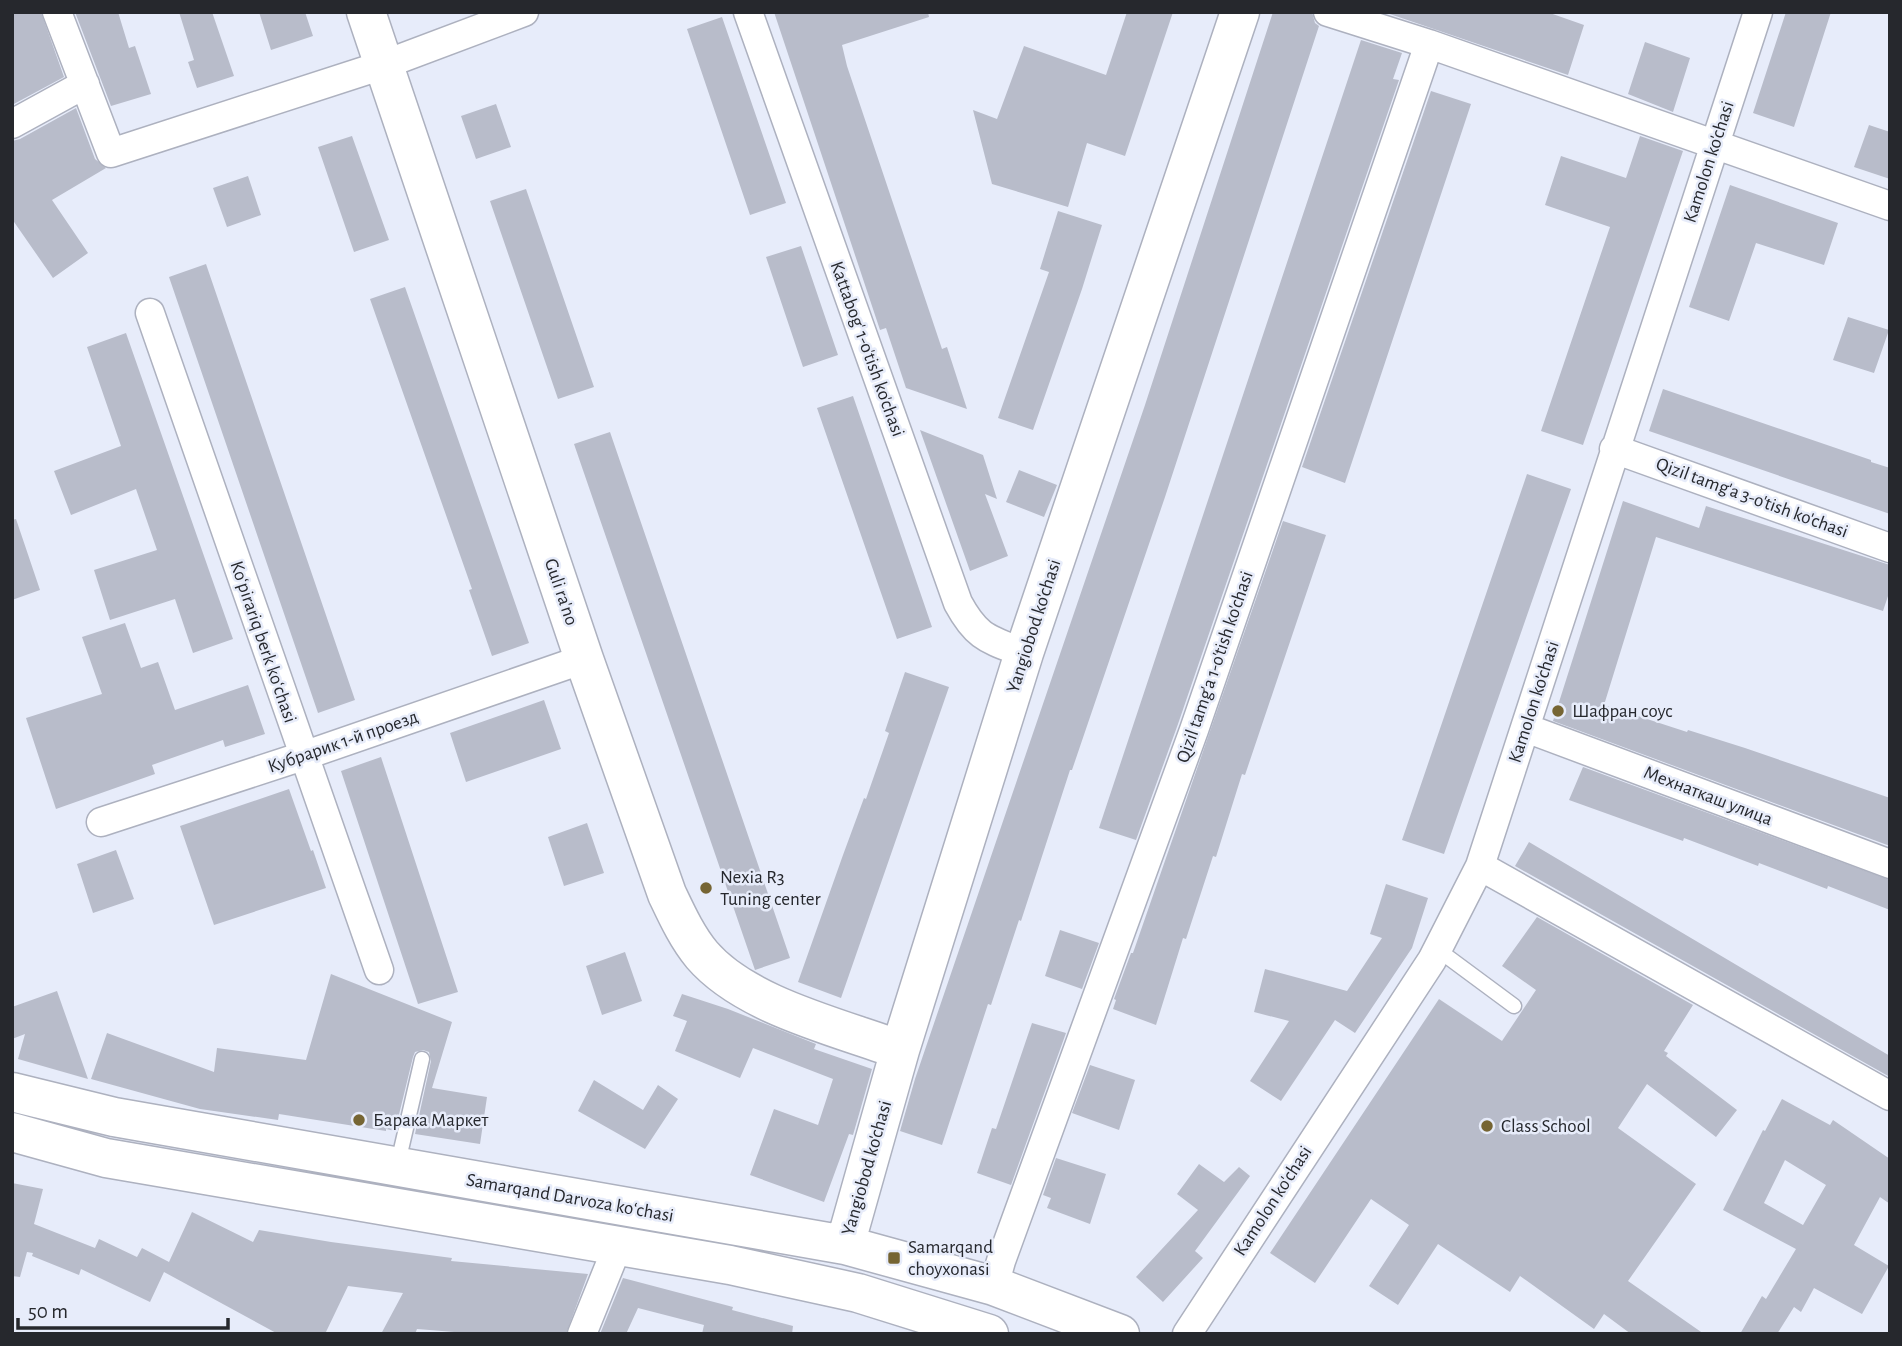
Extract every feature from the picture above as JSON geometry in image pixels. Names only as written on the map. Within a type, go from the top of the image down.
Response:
[{"type":"street","points":[[57,12],[111,153],[383,65],[524,12]]},
{"type":"street","name":"Guli ra'no","points":[[366,12],[584,659],[667,894],[682,926],[702,955],[726,978],[746,992],[768,1003],[900,1050]]},
{"type":"street","name":"Kattabog' 1-o'tish ko'chasi","points":[[748,12],[958,603],[969,624],[984,638],[1024,653]]},
{"type":"street","name":"Yangiobod ko'chasi","points":[[845,1245],[900,1050],[1024,653],[1240,12]]},
{"type":"street","points":[[1328,12],[1429,44],[1890,206]]},
{"type":"street","name":"Kamolon ko'chasi","points":[[1187,1334],[1437,949],[1480,866],[1758,12]]},
{"type":"street","name":"Qizil tamg'a 1-o'tish ko'chasi","points":[[994,1286],[1194,730],[1429,44]]},
{"type":"street","points":[[12,124],[85,84]]},
{"type":"street","name":"Koʻpirariq berk koʻchasi","points":[[150,313],[379,970]]},
{"type":"street","name":"Qizil tamg'a 3-o'tish ko'chasi","points":[[1614,449],[1890,548]]},
{"type":"street","name":"Кубрарик 1-й проезд","points":[[101,822],[584,659]]},
{"type":"street","name":"Мехнаткаш улица","points":[[1526,728],[1890,864]]},
{"type":"street","points":[[1480,866],[1890,1096]]},
{"type":"street","name":"Samarqand Darvoza koʻchasi","points":[[12,1092],[114,1117],[845,1245],[994,1286],[1120,1334]]},
{"type":"street","name":"Samarqand Darvoza koʻchasi","points":[[12,1132],[106,1158],[730,1265],[858,1293],[989,1334]]},
{"type":"street","points":[[582,1334],[618,1245]]},
{"type":"lane","points":[[1437,949],[1514,1006]]},
{"type":"lane","points":[[397,1168],[422,1059]]},
{"type":"building","points":[[12,12],[41,12],[64,77],[12,105]]},
{"type":"building","points":[[75,12],[118,12],[129,48],[135,46],[151,94],[111,106]]},
{"type":"building","points":[[179,12],[212,12],[234,76],[197,88],[188,62],[194,60]]},
{"type":"building","points":[[259,12],[305,12],[313,36],[271,50]]},
{"type":"building","points":[[774,12],[928,12],[929,17],[842,45],[942,349],[947,347],[967,409],[906,388],[886,328],[880,330]]},
{"type":"building","points":[[1127,12],[1173,12],[1125,156],[1087,143],[1068,207],[992,184],[973,110],[997,119],[1024,46],[1106,75]]},
{"type":"building","points":[[1273,12],[1312,12],[1315,23],[1319,26],[1165,497],[1070,770],[1021,921],[1019,920],[991,1005],[988,1004],[942,1145],[900,1131],[915,1079],[1145,405]]},
{"type":"building","points":[[1384,12],[1547,12],[1584,25],[1568,75]]},
{"type":"building","points":[[1786,12],[1831,12],[1794,127],[1753,113]]},
{"type":"building","points":[[722,17],[786,203],[750,215],[687,29]]},
{"type":"building","points":[[1361,40],[1402,53],[1393,79],[1399,80],[1136,840],[1099,828]]},
{"type":"building","points":[[1645,42],[1690,58],[1673,112],[1628,94]]},
{"type":"building","points":[[1431,91],[1471,104],[1345,483],[1302,467]]},
{"type":"building","points":[[496,104],[511,147],[476,159],[461,116]]},
{"type":"building","points":[[76,108],[95,159],[106,168],[52,200],[88,253],[53,278],[12,219],[12,141]]},
{"type":"building","points":[[1869,125],[1890,132],[1890,179],[1854,167]]},
{"type":"building","points":[[352,136],[389,240],[354,252],[318,147]]},
{"type":"building","points":[[1640,136],[1683,151],[1583,445],[1541,431],[1610,227],[1545,205],[1561,156],[1626,178]]},
{"type":"building","points":[[248,176],[261,215],[227,227],[213,188]]},
{"type":"building","points":[[1730,185],[1838,223],[1824,265],[1756,243],[1729,321],[1689,307]]},
{"type":"building","points":[[526,189],[594,387],[558,399],[490,201]]},
{"type":"building","points":[[1058,211],[1102,225],[1033,430],[998,418],[1049,272],[1040,269]]},
{"type":"building","points":[[801,246],[838,355],[803,367],[766,257]]},
{"type":"building","points":[[206,264],[355,700],[318,713],[169,277]]},
{"type":"building","points":[[405,287],[529,643],[492,656],[469,590],[472,589],[370,299]]},
{"type":"building","points":[[1848,317],[1889,330],[1874,373],[1833,360]]},
{"type":"building","points":[[126,333],[233,639],[193,653],[175,599],[110,620],[94,570],[157,550],[136,489],[71,515],[54,471],[121,446],[87,347]]},
{"type":"building","points":[[1663,389],[1890,468],[1890,514],[1649,431]]},
{"type":"building","points":[[853,396],[932,627],[897,639],[817,408]]},
{"type":"building","points":[[920,430],[983,455],[997,499],[985,494],[1008,556],[970,571]]},
{"type":"building","points":[[610,432],[790,958],[755,970],[574,444]]},
{"type":"building","points":[[1019,470],[1057,485],[1044,517],[1006,502]]},
{"type":"building","points":[[1527,474],[1571,489],[1444,854],[1402,840]]},
{"type":"building","points":[[1623,501],[1699,528],[1706,506],[1890,565],[1890,590],[1883,611],[1656,537],[1604,705],[1745,748],[1890,798],[1890,846],[1553,721]]},
{"type":"building","points":[[16,519],[40,590],[12,600],[12,520]]},
{"type":"building","points":[[1283,521],[1326,535],[1245,775],[1242,774],[1216,857],[1213,856],[1186,939],[1183,938],[1156,1025],[1113,1009],[1114,999],[1133,953]]},
{"type":"building","points":[[125,623],[141,668],[158,662],[175,710],[248,685],[265,734],[225,747],[223,740],[152,765],[155,774],[56,809],[26,718],[102,694],[82,637]]},
{"type":"building","points":[[905,672],[949,687],[841,998],[798,982],[889,733],[885,731]]},
{"type":"building","points":[[544,700],[561,749],[466,782],[450,733]]},
{"type":"building","points":[[381,757],[458,992],[418,1004],[341,771]]},
{"type":"building","points":[[1583,767],[1890,880],[1890,910],[1828,886],[1827,889],[1759,863],[1758,866],[1569,800]]},
{"type":"building","points":[[289,789],[326,888],[214,925],[180,826]]},
{"type":"building","points":[[587,823],[604,873],[564,886],[548,837]]},
{"type":"building","points":[[1529,842],[1890,1056],[1890,1077],[1515,866]]},
{"type":"building","points":[[116,850],[134,899],[93,913],[77,864]]},
{"type":"building","points":[[1386,884],[1428,898],[1412,948],[1355,1033],[1335,1020],[1281,1101],[1250,1081],[1289,1021],[1254,1012],[1265,969],[1347,991],[1382,938],[1370,934]]},
{"type":"building","name":"Class School","points":[[1537,917],[1693,1005],[1664,1051],[1668,1053],[1666,1056],[1737,1110],[1716,1137],[1647,1084],[1618,1128],[1696,1184],[1628,1281],[1704,1334],[1631,1334],[1604,1314],[1594,1329],[1520,1276],[1510,1292],[1438,1244],[1398,1305],[1369,1286],[1409,1225],[1371,1199],[1315,1283],[1270,1253],[1439,999],[1502,1041],[1536,990],[1502,966]]},
{"type":"building","points":[[1060,930],[1099,943],[1082,989],[1045,976]]},
{"type":"building","points":[[625,952],[642,1001],[602,1015],[586,966]]},
{"type":"building","points":[[331,974],[452,1022],[432,1088],[487,1097],[480,1144],[415,1134],[431,1061],[429,1052],[423,1050],[415,1052],[413,1057],[395,1131],[279,1114],[278,1120],[200,1109],[91,1079],[107,1033],[214,1072],[217,1048],[306,1060]]},
{"type":"building","points":[[57,991],[88,1079],[18,1059],[25,1034],[12,1039],[12,1007]]},
{"type":"building","points":[[682,994],[728,1009],[816,1044],[814,1049],[872,1069],[853,1135],[849,1134],[824,1202],[750,1175],[774,1109],[818,1125],[833,1079],[753,1048],[740,1078],[675,1051],[687,1021],[673,1016]]},
{"type":"building","points":[[1032,1023],[1066,1033],[1011,1185],[977,1173],[992,1128],[996,1129]]},
{"type":"building","points":[[1090,1065],[1135,1080],[1119,1130],[1072,1113]]},
{"type":"building","points":[[594,1080],[643,1110],[658,1085],[678,1099],[645,1149],[578,1111]]},
{"type":"building","points":[[1782,1099],[1830,1125],[1833,1120],[1890,1159],[1890,1204],[1880,1197],[1854,1245],[1889,1266],[1862,1314],[1814,1288],[1801,1312],[1794,1307],[1777,1334],[1740,1334],[1762,1296],[1766,1299],[1796,1249],[1723,1210],[1763,1130],[1765,1131]],"holes":[[[1785,1160],[1826,1185],[1803,1225],[1764,1203]]]},
{"type":"building","points":[[1056,1158],[1106,1174],[1090,1224],[1047,1208],[1051,1198],[1043,1195]]},
{"type":"building","points":[[1199,1164],[1224,1182],[1239,1167],[1250,1176],[1195,1251],[1203,1258],[1163,1302],[1136,1277],[1198,1210],[1177,1194]]},
{"type":"building","points":[[12,1183],[43,1189],[34,1224],[95,1248],[99,1239],[137,1257],[142,1248],[169,1262],[192,1212],[253,1242],[259,1230],[452,1258],[451,1261],[588,1274],[566,1334],[479,1334],[417,1329],[415,1334],[381,1334],[403,1293],[348,1286],[325,1334],[278,1334],[164,1272],[150,1302],[81,1269],[79,1275],[32,1256],[33,1253],[27,1252],[20,1277],[12,1276]]},
{"type":"building","points":[[623,1278],[793,1326],[792,1334],[702,1334],[704,1325],[638,1308],[626,1334],[600,1334]]},
{"type":"place","name":"Шафран соус","points":[[1558,711]]},
{"type":"place","name":"Nexia R3 Tuning center","points":[[706,888]]},
{"type":"place","name":"Барака Маркет","points":[[359,1120]]},
{"type":"place","name":"Class School","points":[[1487,1126]]},
{"type":"place","name":"Samarqand choyxonasi","points":[[894,1258]]}]
